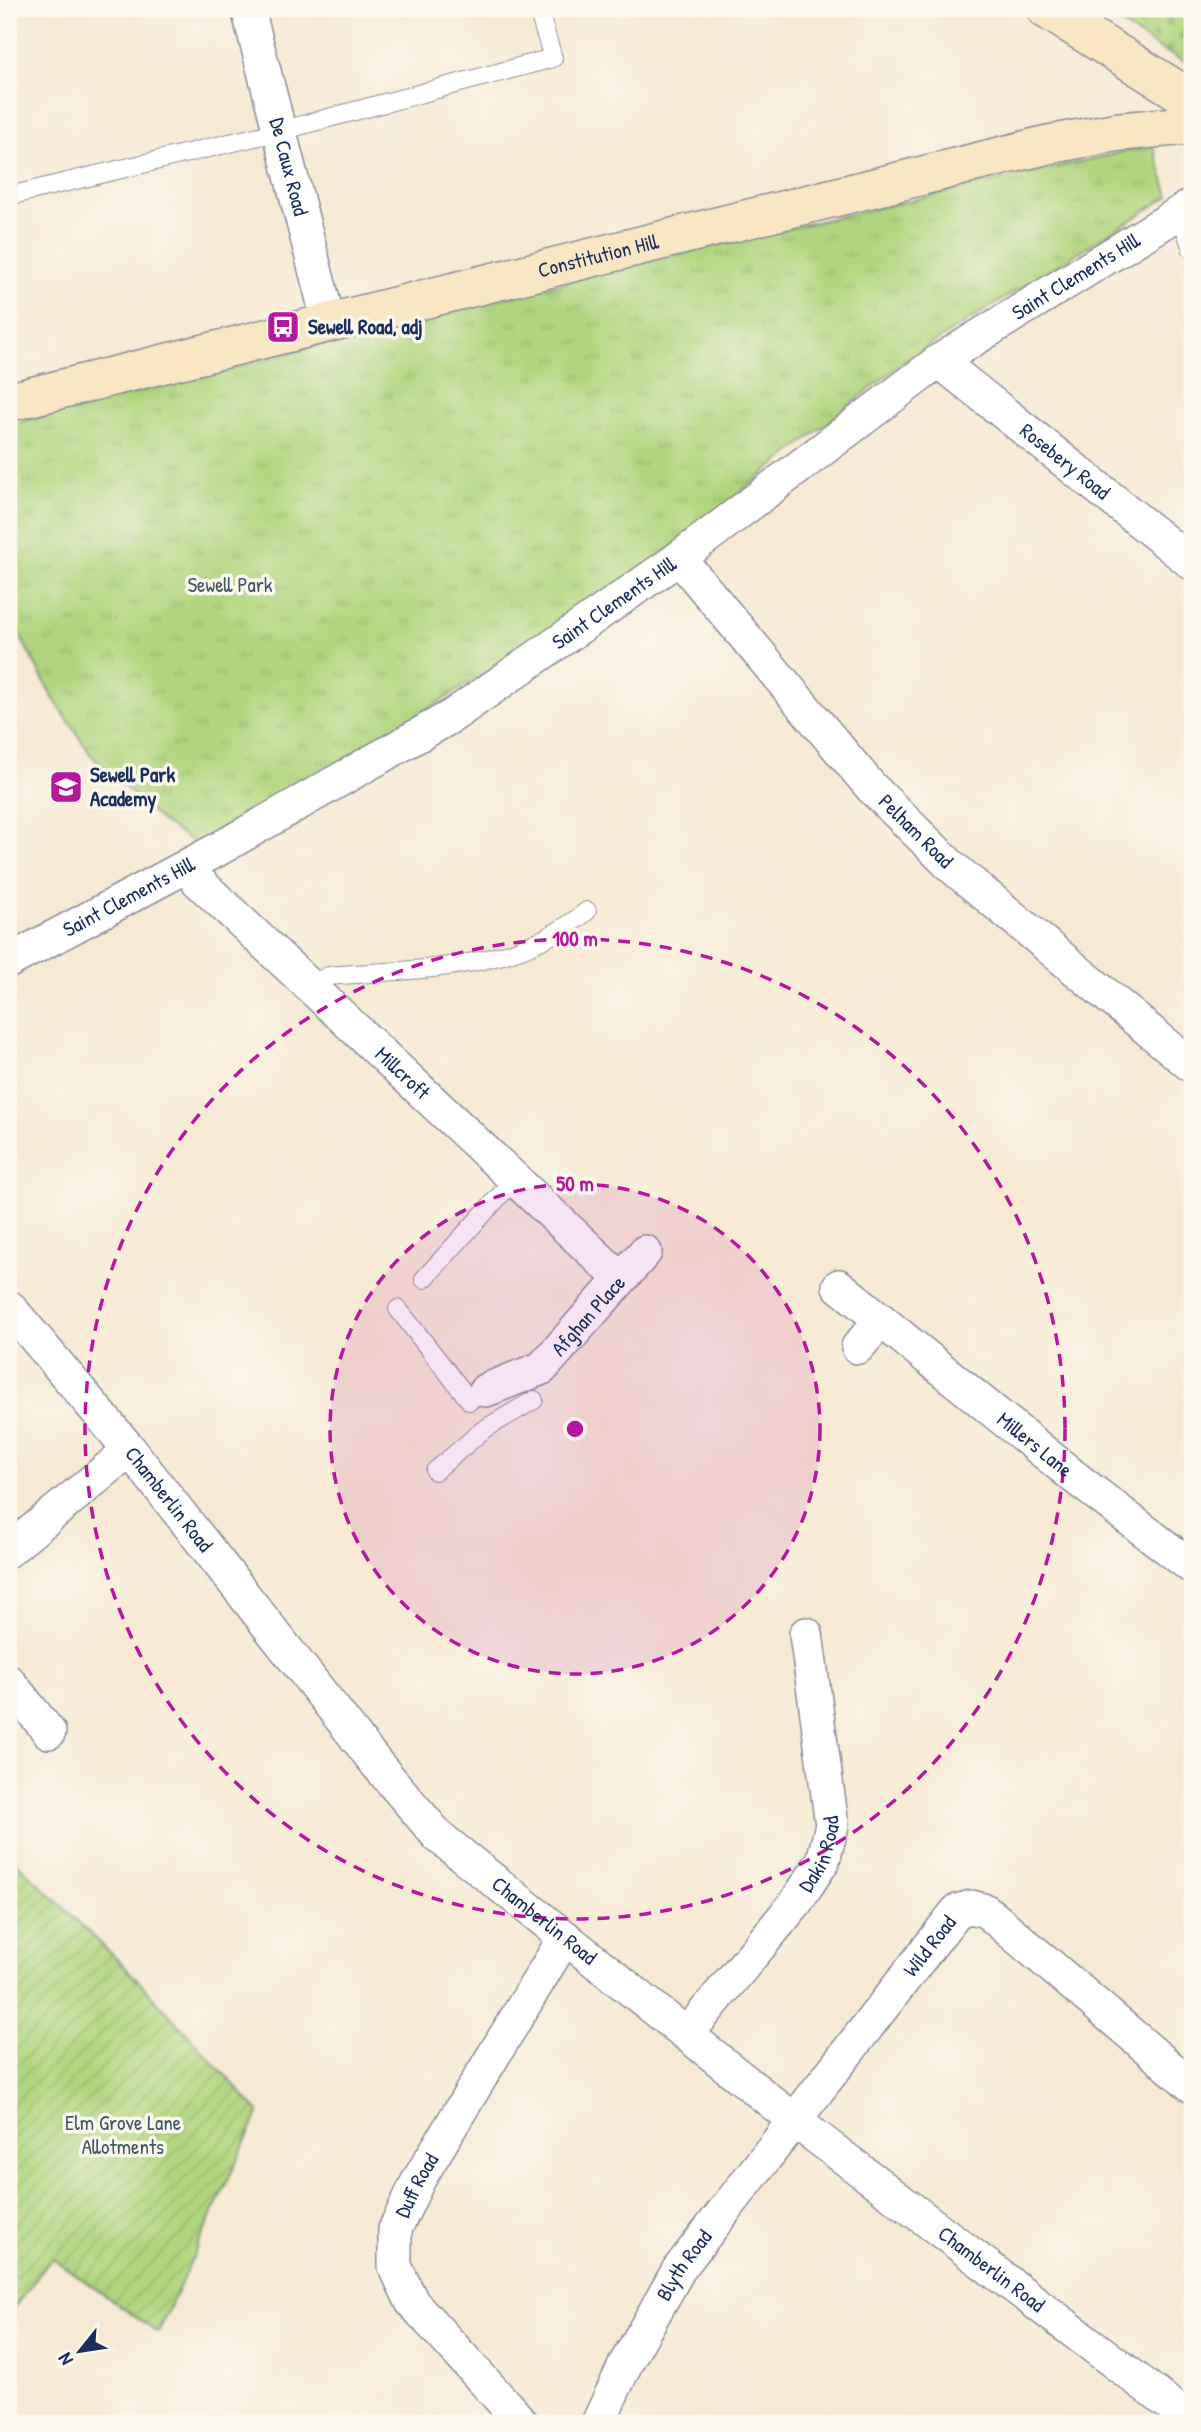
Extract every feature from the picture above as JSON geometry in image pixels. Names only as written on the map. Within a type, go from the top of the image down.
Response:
[{"type":"main road","points":[[1046,9],[1178,91],[1189,102],[1192,122]]},
{"type":"main road","name":"Constitution Hill","points":[[9,402],[1046,145],[1115,132],[1192,122]]},
{"type":"street","name":"De Caux Road","points":[[248,9],[329,323]]},
{"type":"street","name":"Saint Clements Hill","points":[[9,961],[189,865],[452,716],[679,558],[939,360],[1018,309],[1186,209]]},
{"type":"street","name":"Rosebery Road","points":[[939,360],[1192,563]]},
{"type":"street","name":"Pelham Road","points":[[679,558],[871,787],[951,866],[1192,1066]]},
{"type":"street","name":"Millcroft","points":[[189,865],[198,881],[620,1278]]},
{"type":"street","name":"Afghan Place","points":[[478,1396],[541,1368],[645,1252]]},
{"type":"street","name":"Millers Lane","points":[[839,1286],[1077,1479],[1192,1567]]},
{"type":"street","name":"Chamberlin Road","points":[[9,1307],[130,1450],[425,1823],[794,2120],[1192,2421]]},
{"type":"street","points":[[858,1347],[881,1320]]},
{"type":"street","points":[[9,1550],[130,1450]]},
{"type":"street","name":"Dakin Road","points":[[687,2035],[796,1902],[823,1861],[832,1825],[807,1634]]},
{"type":"street","points":[[9,1682],[49,1732]]},
{"type":"street","name":"Wild Road","points":[[794,2120],[957,1911],[971,1907],[986,1910],[1192,2086]]},
{"type":"street","name":"Duff Road","points":[[522,2423],[412,2302],[395,2266],[395,2229],[419,2179],[565,1937]]},
{"type":"street","name":"Blyth Road","points":[[598,2423],[626,2363],[679,2269],[794,2120]]},
{"type":"lane","points":[[9,196],[280,131],[554,58],[538,9]]},
{"type":"lane","points":[[1186,209],[1192,249]]},
{"type":"lane","points":[[309,985],[329,976],[469,965],[561,933],[587,911]]},
{"type":"lane","points":[[424,1279],[515,1179]]},
{"type":"lane","points":[[398,1309],[478,1396],[483,1430]]},
{"type":"lane","points":[[435,1471],[483,1430],[534,1400]]},
{"type":"green space","points":[[1098,9],[1192,9],[1192,65],[1160,49]]},
{"type":"green space","name":"Sewell Park","points":[[1153,145],[1169,196],[909,358],[663,554],[575,617],[396,729],[200,846],[162,822],[91,755],[52,696],[9,615],[9,427],[13,424],[667,256]]},
{"type":"green space","name":"Elm Grove Lane Allotments","points":[[9,1855],[130,1972],[259,2112],[158,2333],[52,2258],[9,2314]]},
{"type":"place","name":"Sewell Road, adj","points":[[283,327]]},
{"type":"place","name":"Sewell Park Academy","points":[[66,787]]}]
